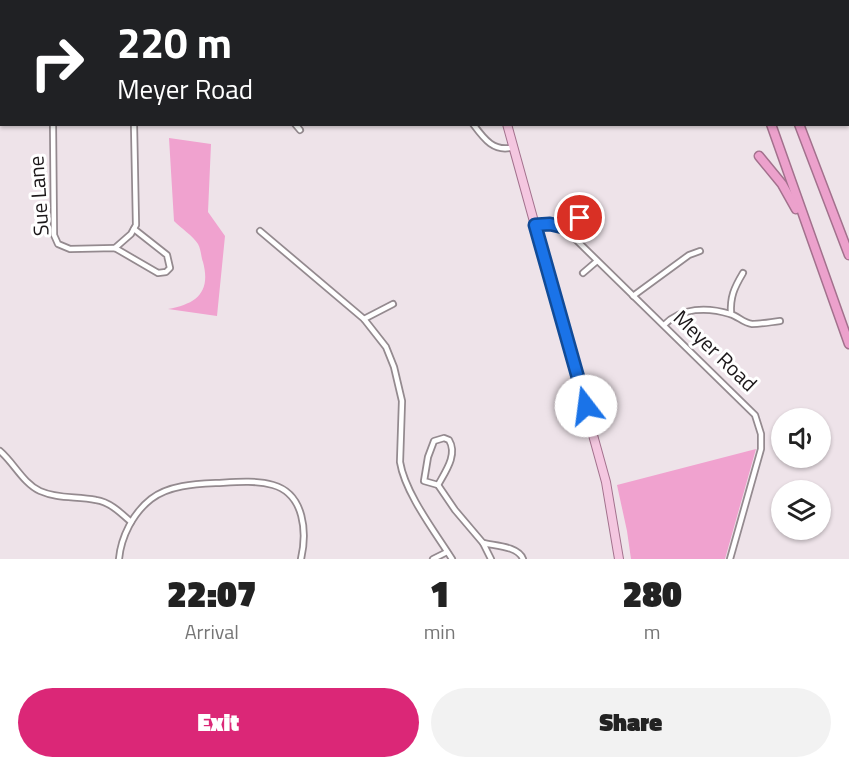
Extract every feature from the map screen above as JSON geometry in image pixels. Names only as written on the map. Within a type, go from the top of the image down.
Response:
[{"type":"highway","points":[[772,126],[849,344]]},
{"type":"highway","points":[[800,126],[849,255]]},
{"type":"highway","points":[[759,156],[789,194],[820,263]]},
{"type":"main road","points":[[508,126],[606,482],[619,559]]},
{"type":"street","name":"Sue Lane","points":[[52,126],[56,240],[62,247],[70,249],[115,248]]},
{"type":"street","points":[[134,126],[136,216],[134,229],[115,248],[158,273],[166,272],[170,268],[167,255],[134,229]]},
{"type":"street","points":[[297,126],[300,130]]},
{"type":"street","points":[[475,126],[492,146],[503,149],[514,147]]},
{"type":"street","points":[[535,225],[550,224],[563,227],[596,213]]},
{"type":"street","name":"Meyer Road","points":[[563,227],[750,409],[760,429],[761,448],[730,559]]},
{"type":"street","points":[[260,231],[364,319],[386,347],[402,401],[402,472],[411,492],[452,559]]},
{"type":"street","points":[[633,296],[689,255],[700,251]]},
{"type":"street","points":[[583,273],[597,261]]},
{"type":"street","points":[[731,314],[730,300],[743,273]]},
{"type":"street","points":[[364,319],[393,304]]},
{"type":"street","points":[[664,325],[670,318],[689,310],[710,310],[731,314],[752,324],[780,321]]},
{"type":"street","points":[[438,485],[452,453],[449,440],[444,438],[434,441],[428,457],[424,481],[438,485],[455,510],[483,543],[491,559]]},
{"type":"street","points":[[0,451],[29,484],[38,490],[64,497],[98,500],[112,507],[131,522]]},
{"type":"street","points":[[119,559],[120,548],[131,522],[153,497],[189,485],[234,482],[273,485],[282,488],[291,496],[301,513],[305,532],[301,559]]},
{"type":"street","points":[[483,543],[519,552],[523,559]]},
{"type":"street","points":[[433,559],[447,552]]},
{"type":"shaded area","points":[[169,138],[211,144],[208,212],[225,236],[217,316],[168,309],[194,300],[203,289],[205,281],[198,244],[174,221]]},
{"type":"shaded area","points":[[756,449],[725,559],[631,559],[617,485]]},
{"type":"route","points":[[580,218],[563,227],[550,224],[535,225],[586,406]]}]
